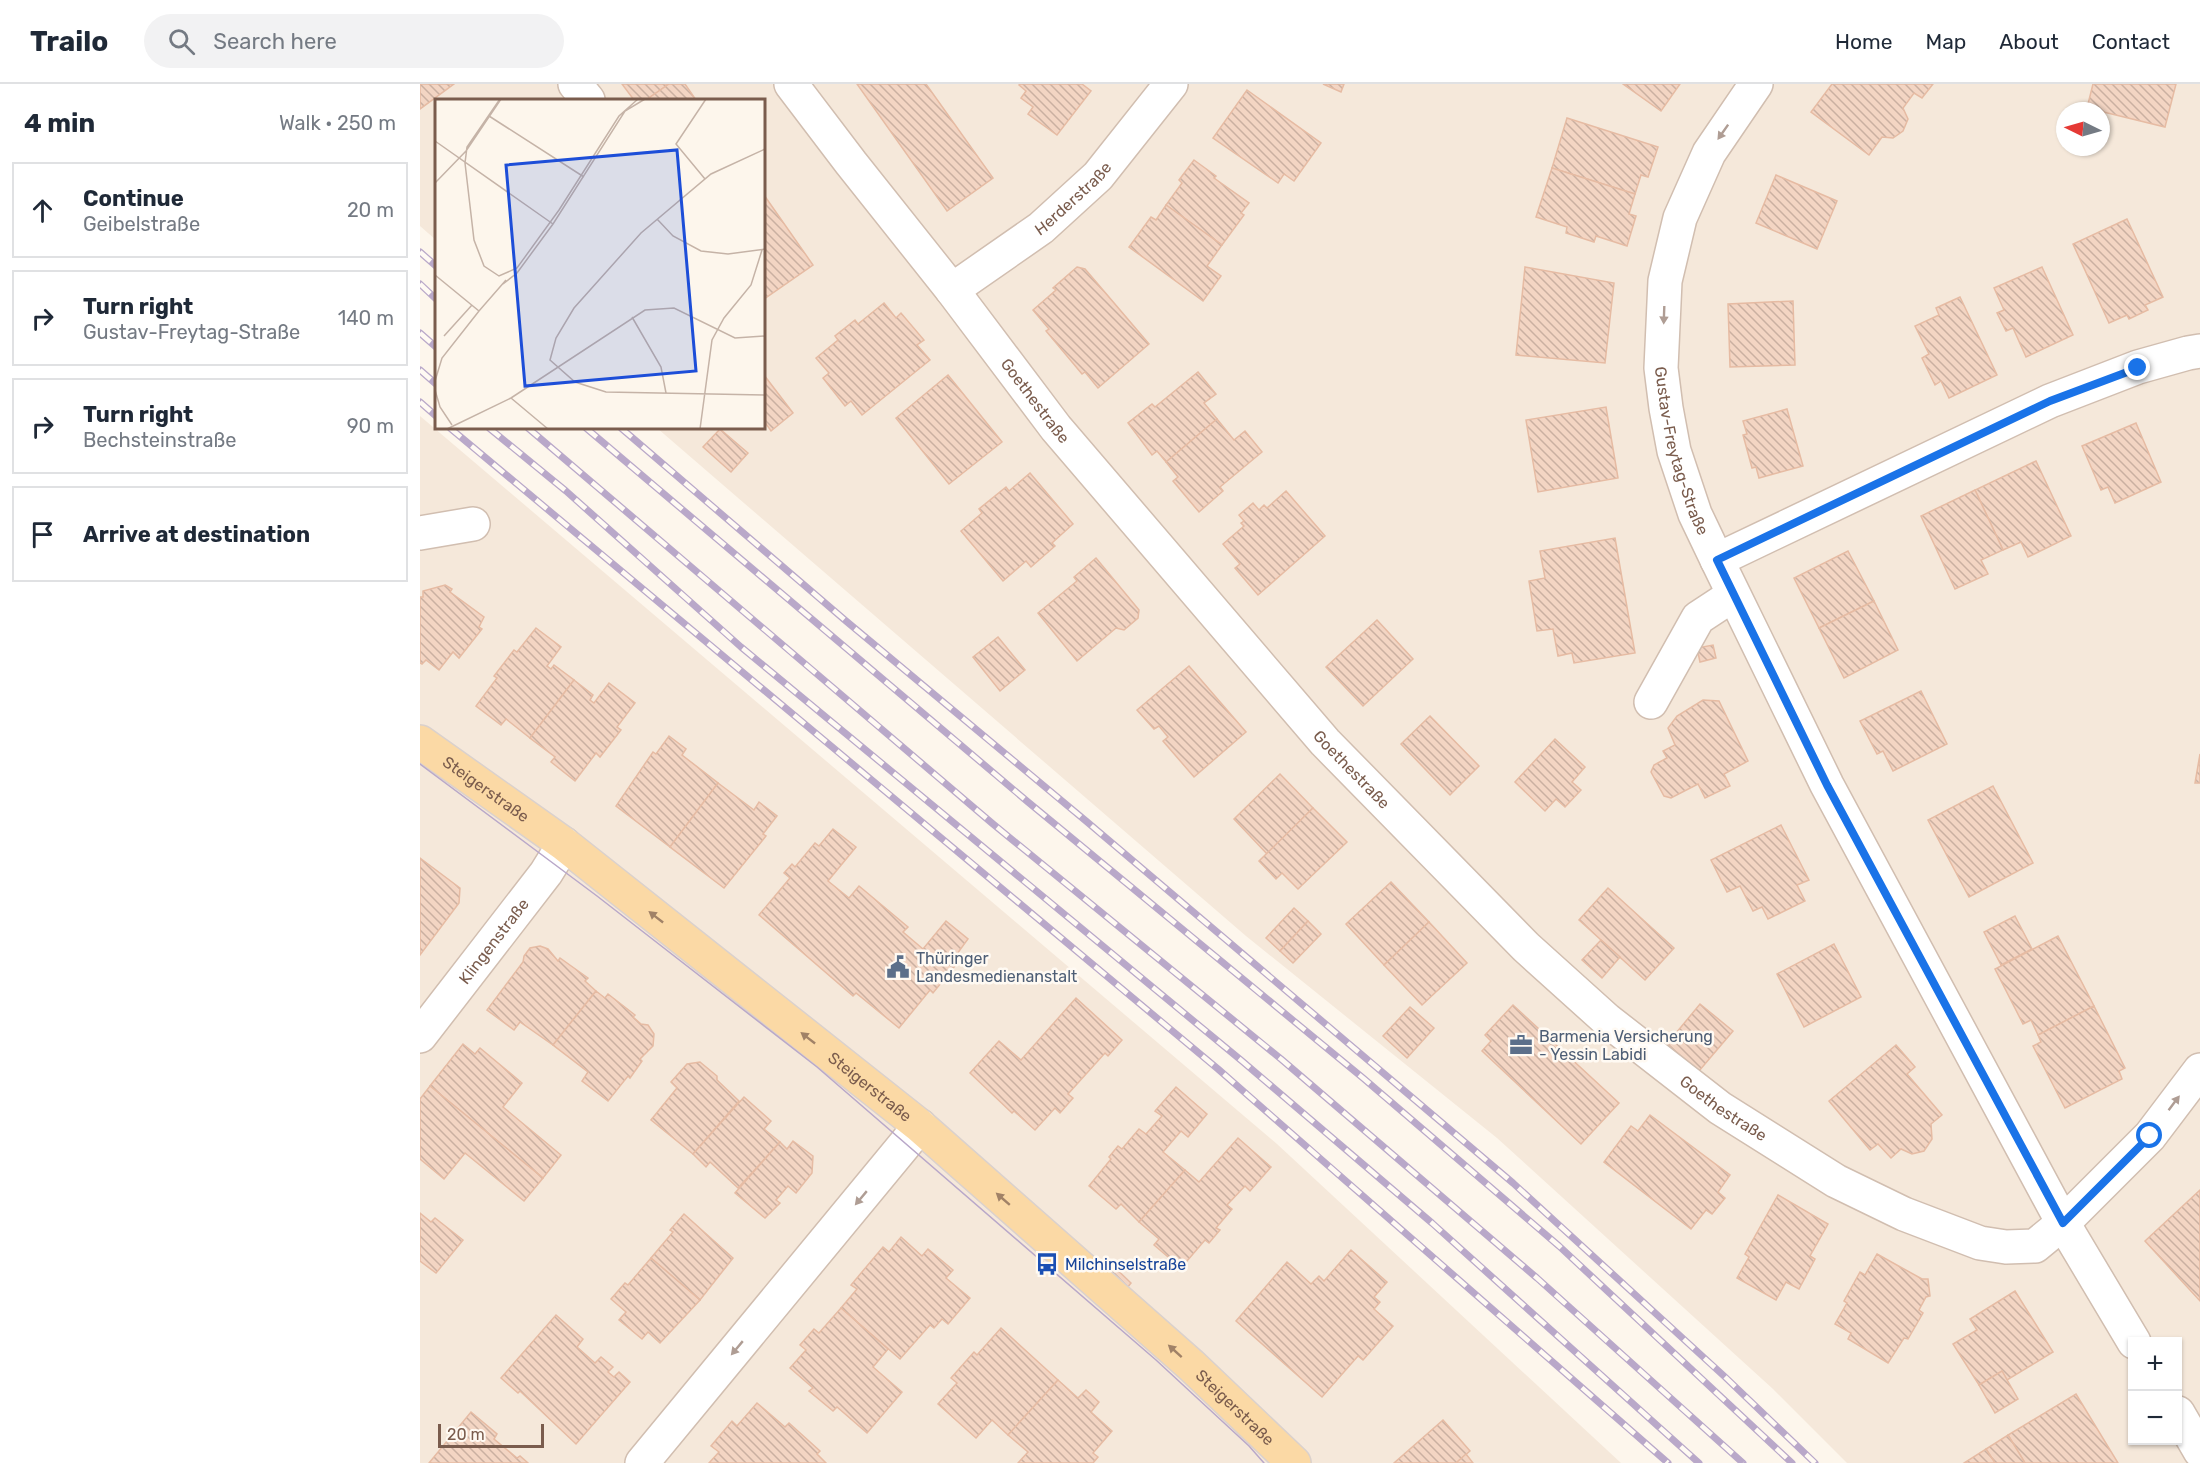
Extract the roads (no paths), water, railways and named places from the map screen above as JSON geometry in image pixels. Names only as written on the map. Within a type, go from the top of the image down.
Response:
[{"type":"main road","name":"Steigerstraße","points":[[420,742],[564,844],[920,1126],[1191,1365],[1294,1463]]},
{"type":"street","points":[[575,84],[587,99]]},
{"type":"street","name":"Goethestraße","points":[[792,84],[850,163],[952,290],[1056,428],[1325,742],[1526,947],[1607,1020],[1720,1108],[1836,1181],[1904,1215],[1980,1243],[2006,1247],[2035,1246],[2063,1223],[2150,1136],[2200,1070]]},
{"type":"street","name":"Herderstraße","points":[[952,290],[1041,228],[1098,176],[1171,84]]},
{"type":"street","name":"Gustav-Freytag-Straße","points":[[1756,84],[1709,153],[1680,218],[1665,280],[1661,368],[1674,451],[1695,514],[1827,785],[2063,1223],[2132,1337]]},
{"type":"street","points":[[1717,560],[2050,401],[2138,368],[2200,351]]},
{"type":"street","points":[[420,533],[474,524]]},
{"type":"street","points":[[1651,702],[1698,618],[1733,596]]},
{"type":"street","name":"Klingenstraße","points":[[420,1036],[546,873],[564,844]]},
{"type":"street","points":[[642,1463],[920,1126]]},
{"type":"street","points":[[2182,1420],[2200,1451]]},
{"type":"tram line","points":[[420,764],[597,896],[817,1067],[1156,1360],[1249,1446],[1264,1463]]},
{"type":"railway","points":[[420,252],[435,265]]},
{"type":"railway","points":[[420,284],[435,298]]},
{"type":"railway","points":[[420,333],[435,346]]},
{"type":"railway","points":[[420,370],[435,383]]},
{"type":"railway","points":[[420,402],[435,415]]},
{"type":"railway","points":[[451,429],[1218,1069],[1668,1463]]},
{"type":"railway","points":[[490,429],[566,491],[741,647],[1242,1061],[1432,1223],[1699,1463]]},
{"type":"railway","points":[[529,429],[993,824],[1281,1059],[1537,1278],[1743,1463]]},
{"type":"railway","points":[[587,429],[1028,802],[1363,1078],[1559,1246],[1792,1463]]},
{"type":"railway","points":[[622,429],[846,621],[1513,1183],[1724,1376],[1815,1463]]},
{"type":"place","name":"Thüringer Landesmedienanstalt","points":[[898,967]]},
{"type":"place","name":"Barmenia Versicherung - Yessin Labidi","points":[[1521,1045]]},
{"type":"place","name":"Milchinselstraße","points":[[1047,1264]]}]
